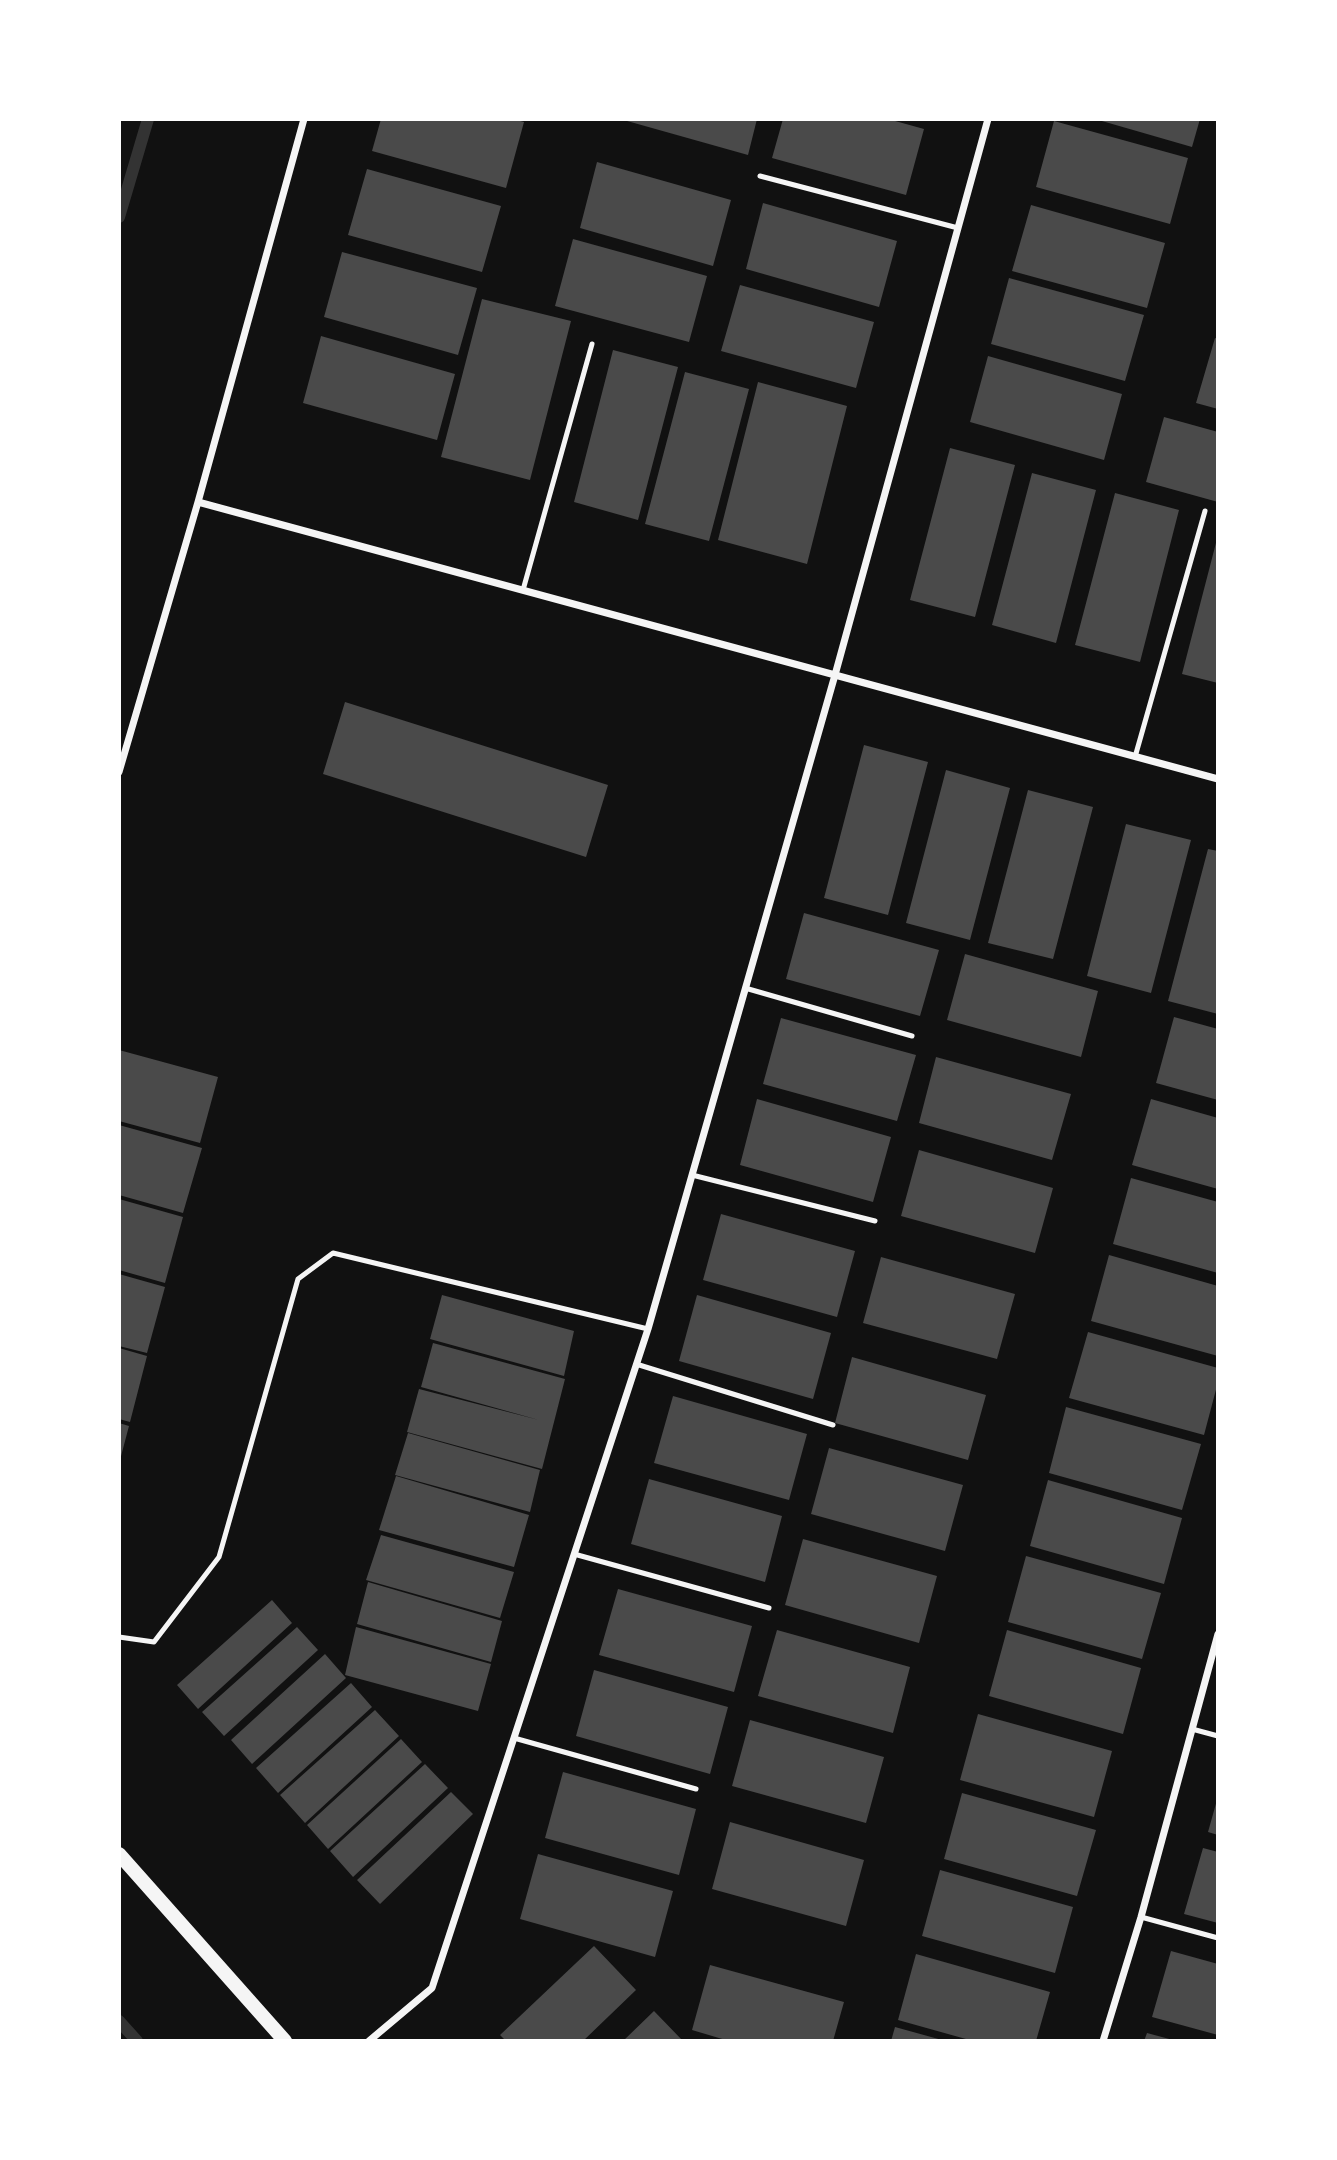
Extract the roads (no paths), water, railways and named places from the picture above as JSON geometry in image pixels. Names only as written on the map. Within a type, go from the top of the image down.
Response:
[{"type":"main road","points":[[119,1854],[285,2041]]},
{"type":"street","points":[[119,772],[198,502],[304,119]]},
{"type":"street","points":[[369,2041],[432,1988],[648,1329],[835,675],[988,119]]},
{"type":"street","points":[[198,502],[1218,779]]},
{"type":"street","points":[[1103,2041],[1141,1917],[1218,1634]]},
{"type":"lane","points":[[760,176],[958,228]]},
{"type":"lane","points":[[523,590],[592,344]]},
{"type":"lane","points":[[1135,757],[1205,511]]},
{"type":"lane","points":[[745,988],[912,1036]]},
{"type":"lane","points":[[692,1175],[874,1221]]},
{"type":"lane","points":[[119,1637],[154,1642],[219,1557],[298,1279],[333,1253],[648,1329]]},
{"type":"lane","points":[[636,1364],[832,1425]]},
{"type":"lane","points":[[574,1554],[769,1608]]},
{"type":"lane","points":[[1192,1728],[1218,1736]]},
{"type":"lane","points":[[514,1738],[696,1789]]},
{"type":"lane","points":[[1141,1917],[1218,1938]]},
{"type":"waterway","points":[[119,217],[148,119]]},
{"type":"waterway","points":[[119,2021],[137,2041]]}]
